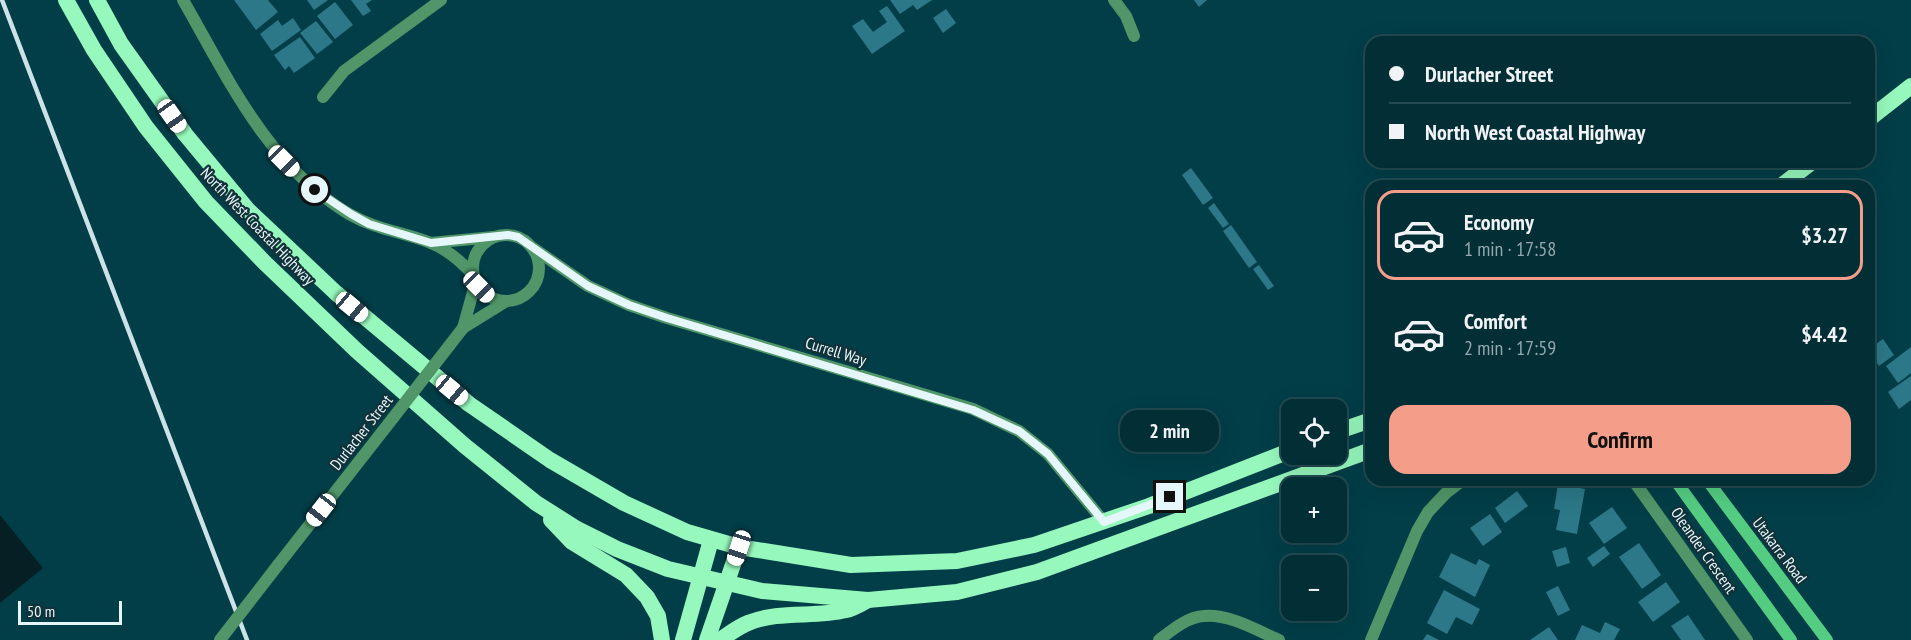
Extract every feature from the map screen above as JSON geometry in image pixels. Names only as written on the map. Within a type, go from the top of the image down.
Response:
[{"type":"highway","name":"North West Coastal Highway","points":[[66,0],[94,50],[146,127],[206,202],[273,271],[357,351],[465,446],[536,503],[578,529],[617,549],[668,569],[762,591],[868,600],[957,592],[1037,572],[1365,452]]},
{"type":"highway","name":"North West Coastal Highway","points":[[97,0],[122,44],[185,134],[248,210],[336,293],[469,404],[549,460],[624,503],[687,532],[739,548],[851,565],[957,561],[1034,545],[1104,522],[1281,454]]},
{"type":"highway","points":[[1875,114],[1911,87]]},
{"type":"highway","points":[[1789,180],[1804,168]]},
{"type":"highway","points":[[1347,428],[1365,422]]},
{"type":"highway","points":[[536,503],[572,542],[626,575],[647,597],[658,616],[662,640]]},
{"type":"highway","points":[[682,640],[711,540]]},
{"type":"highway","points":[[707,640],[739,548]]},
{"type":"highway","points":[[720,640],[750,622],[779,615],[820,614],[848,610],[868,600]]},
{"type":"main road","points":[[1679,486],[1791,640]]},
{"type":"main road","name":"Utakarra Road","points":[[1712,486],[1827,640]]},
{"type":"street","points":[[183,0],[252,118],[284,161],[327,200],[351,214],[398,234],[431,243],[453,255],[488,296],[505,302],[523,297],[536,284],[539,266],[537,256],[532,248],[518,237],[499,236],[431,243]]},
{"type":"street","points":[[323,97],[344,71],[441,0]]},
{"type":"street","points":[[1114,0],[1126,16],[1134,36]]},
{"type":"street","points":[[475,279],[473,264],[477,253],[483,245],[499,236]]},
{"type":"street","name":"Currell Way","points":[[532,248],[588,286],[629,305],[973,410],[1019,431],[1048,454],[1104,522]]},
{"type":"street","name":"Durlacher Street","points":[[463,328],[475,279]]},
{"type":"street","name":"Durlacher Street","points":[[220,640],[463,328],[505,302]]},
{"type":"street","points":[[1371,640],[1417,531],[1428,512],[1455,486]]},
{"type":"street","name":"Oleander Crescent","points":[[1637,486],[1747,640]]},
{"type":"street","points":[[1159,640],[1179,625],[1203,616],[1227,618],[1279,640]]},
{"type":"water","points":[[0,515],[43,568],[0,603]]},
{"type":"building","points":[[234,0],[268,0],[278,12],[256,30]]},
{"type":"building","points":[[307,0],[328,0],[314,10]]},
{"type":"building","points":[[351,0],[372,0],[366,4],[371,11],[363,16]]},
{"type":"building","points":[[890,0],[932,0],[917,10],[913,5],[900,14]]},
{"type":"building","points":[[1194,0],[1207,0],[1199,7]]},
{"type":"building","points":[[335,2],[353,25],[335,39],[317,16]]},
{"type":"building","points":[[887,6],[905,31],[872,54],[852,26],[863,19],[873,32],[887,22],[879,11]]},
{"type":"building","points":[[946,9],[956,23],[943,33],[933,18]]},
{"type":"building","points":[[293,18],[301,30],[272,51],[260,34],[278,20],[282,26]]},
{"type":"building","points":[[316,21],[333,42],[317,54],[300,33]]},
{"type":"building","points":[[300,37],[315,58],[294,73],[289,66],[285,70],[274,55]]},
{"type":"building","points":[[1191,168],[1213,198],[1203,205],[1182,175]]},
{"type":"building","points":[[1214,203],[1229,224],[1223,228],[1208,208]]},
{"type":"building","points":[[1231,225],[1257,262],[1249,268],[1223,231]]},
{"type":"building","points":[[1259,265],[1274,286],[1268,290],[1253,269]]},
{"type":"building","points":[[1883,339],[1894,355],[1879,366],[1875,359],[1875,345]]},
{"type":"building","points":[[1911,347],[1911,373],[1898,383],[1886,366]]},
{"type":"building","points":[[1911,376],[1911,400],[1899,409],[1888,392]]},
{"type":"building","points":[[1558,486],[1585,489],[1577,534],[1556,530],[1560,510],[1554,509]]},
{"type":"building","points":[[1517,491],[1528,506],[1505,523],[1495,508]]},
{"type":"building","points":[[1612,507],[1627,528],[1604,544],[1589,523]]},
{"type":"building","points":[[1490,514],[1502,532],[1483,546],[1470,528]]},
{"type":"building","points":[[1639,543],[1661,575],[1642,589],[1619,557]]},
{"type":"building","points":[[1604,546],[1610,554],[1593,567],[1587,558]]},
{"type":"building","points":[[1566,547],[1570,563],[1557,567],[1552,551]]},
{"type":"building","points":[[1451,553],[1476,565],[1479,559],[1490,565],[1475,597],[1439,577]]},
{"type":"building","points":[[1666,582],[1680,602],[1653,622],[1638,602]]},
{"type":"building","points":[[1558,586],[1570,610],[1558,616],[1546,592]]},
{"type":"building","points":[[1444,590],[1480,609],[1472,625],[1456,617],[1447,634],[1427,623]]},
{"type":"building","points":[[1688,615],[1705,640],[1681,640],[1671,626]]},
{"type":"building","points":[[1605,622],[1620,629],[1614,640],[1575,640],[1582,625],[1600,633]]},
{"type":"building","points":[[1549,627],[1558,640],[1530,640]]},
{"type":"building","points":[[1427,634],[1439,640],[1423,640]]},
{"type":"railway","points":[[2,0],[247,640]]},
{"type":"route","points":[[315,190],[327,200],[369,224],[431,243],[508,235],[518,237],[588,286],[629,305],[973,410],[1019,431],[1048,454],[1104,522],[1170,497]]}]
